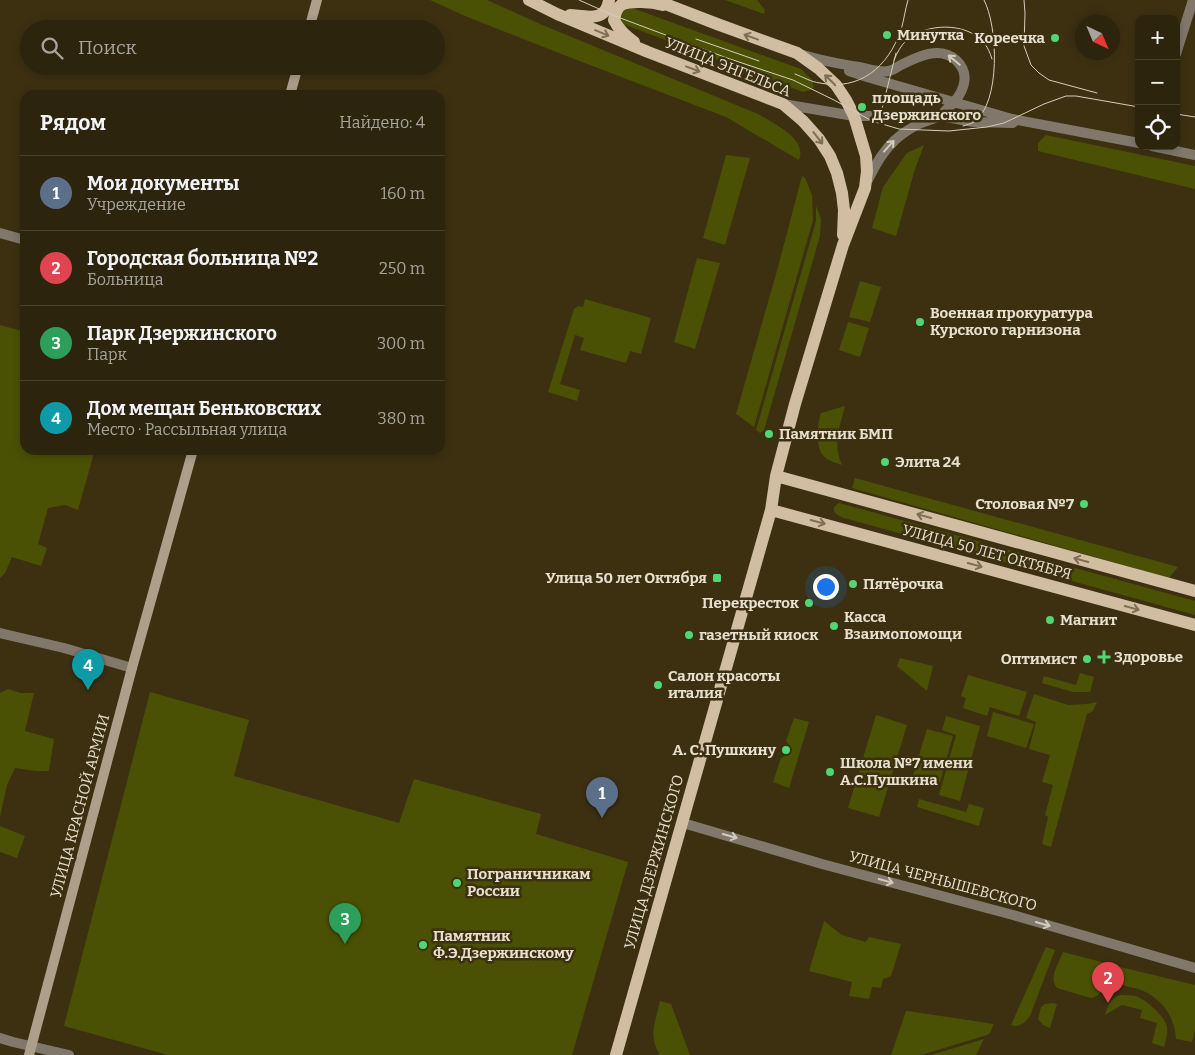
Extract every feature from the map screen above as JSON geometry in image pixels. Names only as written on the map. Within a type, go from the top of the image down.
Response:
[{"type":"main road","points":[[311,20],[317,0]]},
{"type":"main road","name":"УЛИЦА ЭНГЕЛЬСА","points":[[529,0],[557,14],[648,52],[783,104],[819,139],[830,156],[842,193],[844,210],[843,245]]},
{"type":"main road","points":[[557,14],[598,17],[605,11],[609,0]]},
{"type":"main road","points":[[655,0],[797,53],[818,68],[836,85],[854,116],[863,142],[867,171],[865,188],[843,245]]},
{"type":"main road","points":[[648,52],[622,33],[616,25],[614,20],[618,8],[622,4],[634,1],[670,6]]},
{"type":"main road","points":[[291,90],[296,75]]},
{"type":"main road","name":"УЛИЦА ДЗЕРЖИНСКОГО","points":[[616,1055],[771,510],[776,476],[795,404],[843,245]]},
{"type":"main road","name":"УЛИЦА КРАСНОЙ АРМИИ","points":[[30,1051],[132,668],[193,455]]},
{"type":"main road","name":"УЛИЦА 50 ЛЕТ ОКТЯБРЯ","points":[[776,476],[1195,591]]},
{"type":"main road","name":"УЛИЦА 50 ЛЕТ ОКТЯБРЯ","points":[[771,510],[1195,625]]},
{"type":"street","points":[[1180,41],[1193,0]]},
{"type":"street","points":[[819,60],[891,71],[928,54],[937,52],[946,53],[960,64],[964,78],[964,88],[955,102],[940,116],[919,124],[896,139],[878,160],[865,188]]},
{"type":"street","points":[[797,53],[867,77],[1012,119],[1135,143]]},
{"type":"street","points":[[783,104],[854,116],[940,116],[974,122],[1037,124]]},
{"type":"street","points":[[1171,150],[1195,155]]},
{"type":"street","points":[[0,233],[20,239]]},
{"type":"street","points":[[0,633],[64,648],[132,668]]},
{"type":"street","name":"УЛИЦА ЧЕРНЫШЕВСКОГО","points":[[683,822],[831,866],[1013,915],[1195,968]]},
{"type":"street","points":[[0,1038],[30,1051],[69,1055]]},
{"type":"green space","points":[[430,0],[487,0],[540,24],[758,114],[790,134],[798,145],[800,152],[799,160],[726,117],[465,16]]},
{"type":"green space","points":[[725,0],[757,0],[765,10],[764,14]]},
{"type":"green space","points":[[632,8],[801,69],[812,80],[814,87],[803,92],[623,24],[621,18],[624,10]]},
{"type":"green space","points":[[1046,135],[1195,166],[1195,189],[1038,151],[1038,143]]},
{"type":"green space","points":[[924,145],[915,169],[896,236],[872,228],[883,187],[907,153]]},
{"type":"green space","points":[[726,155],[750,158],[725,245],[703,238]]},
{"type":"green space","points":[[802,176],[805,178],[812,195],[813,220],[754,427],[736,414]]},
{"type":"green space","points":[[816,206],[821,219],[820,236],[764,430],[760,433],[756,430],[816,221]]},
{"type":"green space","points":[[697,258],[720,263],[695,349],[674,342]]},
{"type":"green space","points":[[860,281],[881,287],[870,322],[849,317]]},
{"type":"green space","points":[[585,299],[651,318],[641,354],[630,351],[626,363],[580,350],[584,338],[575,335],[560,384],[580,390],[577,401],[548,392],[574,309],[578,306],[583,307]]},
{"type":"green space","points":[[848,322],[869,328],[860,357],[839,350]]},
{"type":"green space","points":[[0,325],[20,331],[20,455],[93,455],[78,510],[65,505],[48,508],[38,544],[47,548],[41,566],[12,557],[5,573],[0,578]]},
{"type":"green space","points":[[845,406],[837,442],[842,465],[829,460],[820,450],[818,444],[818,424],[821,413]]},
{"type":"green space","points":[[855,478],[1178,567],[1169,578],[852,488]]},
{"type":"green space","points":[[839,503],[1195,601],[1195,615],[844,518],[836,514],[834,510]]},
{"type":"green space","points":[[900,658],[933,666],[927,691],[897,666]]},
{"type":"green space","points":[[1080,673],[1094,677],[1090,692],[1073,692],[1042,683],[1044,676],[1076,685]]},
{"type":"green space","points":[[968,675],[1027,692],[1019,716],[990,707],[987,716],[963,708],[966,698],[961,696]]},
{"type":"green space","points":[[8,689],[21,693],[34,693],[25,731],[54,739],[49,771],[15,768],[7,785],[0,817],[0,693]]},
{"type":"green space","points":[[150,692],[249,720],[234,776],[399,823],[414,779],[541,814],[536,834],[628,862],[572,1055],[168,1055],[64,1026]]},
{"type":"green space","points":[[1034,694],[1068,705],[1097,702],[1093,711],[1087,714],[1051,847],[1042,844],[1048,817],[1045,815],[1053,785],[1042,782],[1050,755],[1029,749],[1036,722],[1026,718]]},
{"type":"green space","points":[[993,712],[1034,724],[1026,748],[987,736]]},
{"type":"green space","points":[[876,715],[907,725],[879,817],[848,808]]},
{"type":"green space","points":[[946,716],[980,726],[960,801],[939,795],[956,735],[942,730]]},
{"type":"green space","points":[[794,718],[809,722],[789,788],[773,782],[781,758],[787,755],[790,746],[786,741]]},
{"type":"green space","points":[[927,729],[953,736],[940,782],[913,775]]},
{"type":"green space","points":[[919,799],[966,812],[969,804],[984,808],[979,826],[917,807]]},
{"type":"green space","points":[[0,826],[25,836],[17,858],[0,852]]},
{"type":"green space","points":[[824,921],[842,935],[866,942],[869,937],[901,944],[891,976],[883,979],[881,988],[872,987],[869,999],[849,996],[852,982],[809,971]]},
{"type":"green space","points":[[1046,947],[1055,950],[1030,1016],[1022,1024],[1017,1026],[1011,1025]]},
{"type":"green space","points":[[1063,952],[1109,964],[1104,985],[1099,994],[1091,998],[1057,988],[1054,975]]},
{"type":"green space","points":[[1120,967],[1195,985],[1195,1031],[1192,1042],[1176,1039],[1173,1022],[1165,1008],[1153,997],[1146,992],[1119,982]]},
{"type":"green space","points":[[1120,995],[1136,996],[1159,1013],[1167,1027],[1164,1047],[1152,1043],[1157,1023],[1140,1018],[1142,1010],[1122,1005],[1105,1015],[1110,1003]]},
{"type":"green space","points":[[660,1001],[671,1004],[690,1055],[658,1055],[653,1034]]},
{"type":"green space","points":[[1045,1004],[1057,1004],[1050,1028],[1043,1025],[1038,1019],[1041,1007]]},
{"type":"green space","points":[[906,1011],[994,1024],[987,1035],[921,1055],[891,1055]]},
{"type":"green space","points":[[984,1039],[976,1055],[931,1055]]},
{"type":"tram line","points":[[579,0],[615,16],[727,58],[793,80],[872,121],[899,129],[949,131],[987,127],[1004,123],[1066,96],[1135,106]]},
{"type":"tram line","points":[[795,74],[813,82],[834,85],[860,80],[871,73],[880,65],[895,43],[901,30],[908,0]]},
{"type":"tram line","points":[[963,126],[974,122],[983,112],[989,99],[993,82],[994,45],[989,12],[984,0]]},
{"type":"tram line","points":[[1024,0],[1024,46],[1031,65],[1049,80],[1097,93]]},
{"type":"tram line","points":[[894,60],[903,44],[915,34],[924,30],[946,27],[956,28],[976,35],[986,46],[992,59]]},
{"type":"tram line","points":[[696,39],[759,61]]},
{"type":"tram line","points":[[882,109],[896,53]]},
{"type":"tram line","points":[[1180,115],[1195,117]]},
{"type":"place","name":"Минутка","points":[[887,35]]},
{"type":"place","name":"Кореечка","points":[[1055,38]]},
{"type":"place","name":"площадь Дзержинского","points":[[862,107]]},
{"type":"place","name":"Военная прокуратура Курского гарнизона","points":[[920,322]]},
{"type":"place","name":"Памятник БМП","points":[[769,434]]},
{"type":"place","name":"Элита 24","points":[[885,462]]},
{"type":"place","name":"Столовая №7","points":[[1084,504]]},
{"type":"place","name":"Улица 50 лет Октября","points":[[717,578]]},
{"type":"place","name":"Пятёрочка","points":[[853,584]]},
{"type":"place","name":"Перекресток","points":[[809,603]]},
{"type":"place","name":"Магнит","points":[[1050,620]]},
{"type":"place","name":"Касса Взаимопомощи","points":[[834,626]]},
{"type":"place","name":"газетный киоск","points":[[689,635]]},
{"type":"place","name":"Здоровье","points":[[1104,657]]},
{"type":"place","name":"Оптимист","points":[[1087,659]]},
{"type":"place","name":"Салон красоты италия","points":[[658,685]]},
{"type":"place","name":"Дом мещан Беньковских","points":[[88,690]]},
{"type":"place","name":"А. С. Пушкину","points":[[786,750]]},
{"type":"place","name":"Школа №7 имени А.С.Пушкина","points":[[830,772]]},
{"type":"place","name":"Мои документы","points":[[602,818]]},
{"type":"place","name":"Пограничникам России","points":[[457,883]]},
{"type":"place","name":"Парк Дзержинского","points":[[345,944]]},
{"type":"place","name":"Памятник Ф.Э.Дзержинскому","points":[[423,945]]},
{"type":"place","name":"Городская больница №2","points":[[1108,1003]]}]
